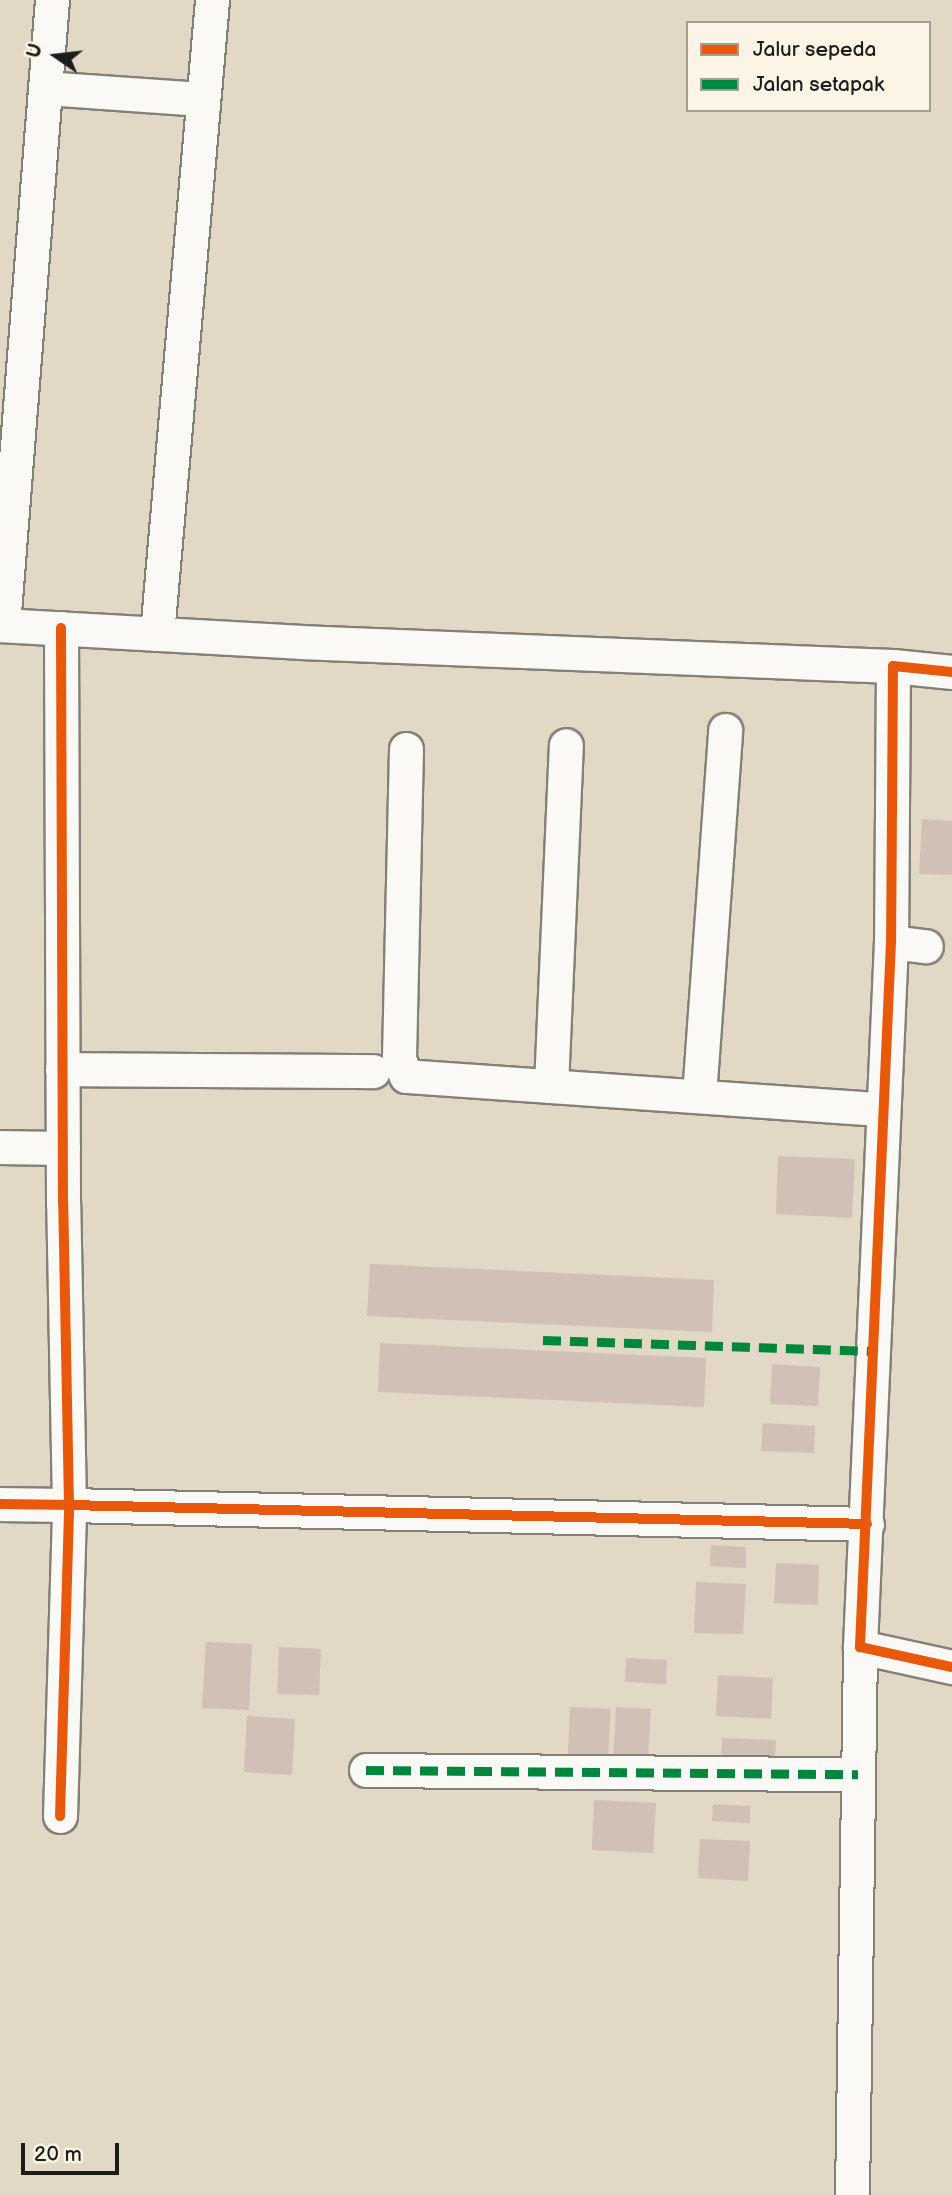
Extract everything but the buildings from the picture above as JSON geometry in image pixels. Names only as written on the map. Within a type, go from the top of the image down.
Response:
[{"type":"street","points":[[52,0],[1,625],[893,666],[952,672]]},
{"type":"street","points":[[158,634],[212,0]]},
{"type":"street","points":[[45,88],[204,99]]},
{"type":"street","points":[[60,1816],[69,1506],[62,1069],[61,628]]},
{"type":"street","points":[[852,2195],[860,1647],[881,1251],[881,1109],[891,942],[893,666]]},
{"type":"street","points":[[699,1096],[724,730]]},
{"type":"street","points":[[551,1086],[566,745]]},
{"type":"street","points":[[406,749],[400,1068],[414,1079],[881,1109]]},
{"type":"street","points":[[891,942],[926,946]]},
{"type":"street","points":[[62,1069],[373,1071]]},
{"type":"street","points":[[0,1146],[63,1148]]},
{"type":"street","points":[[0,1504],[867,1524]]},
{"type":"street","points":[[860,1647],[952,1667]]},
{"type":"street","points":[[366,1770],[858,1774]]},
{"type":"marked path","points":[[543,1340],[873,1351]]},
{"type":"marked path","points":[[366,1770],[858,1774]]},
{"type":"cycle path","points":[[0,1504],[69,1505],[63,1203],[61,628]]},
{"type":"cycle path","points":[[952,672],[893,666],[891,942],[860,1647],[952,1667]]},
{"type":"cycle path","points":[[60,1816],[69,1505],[867,1524]]}]
